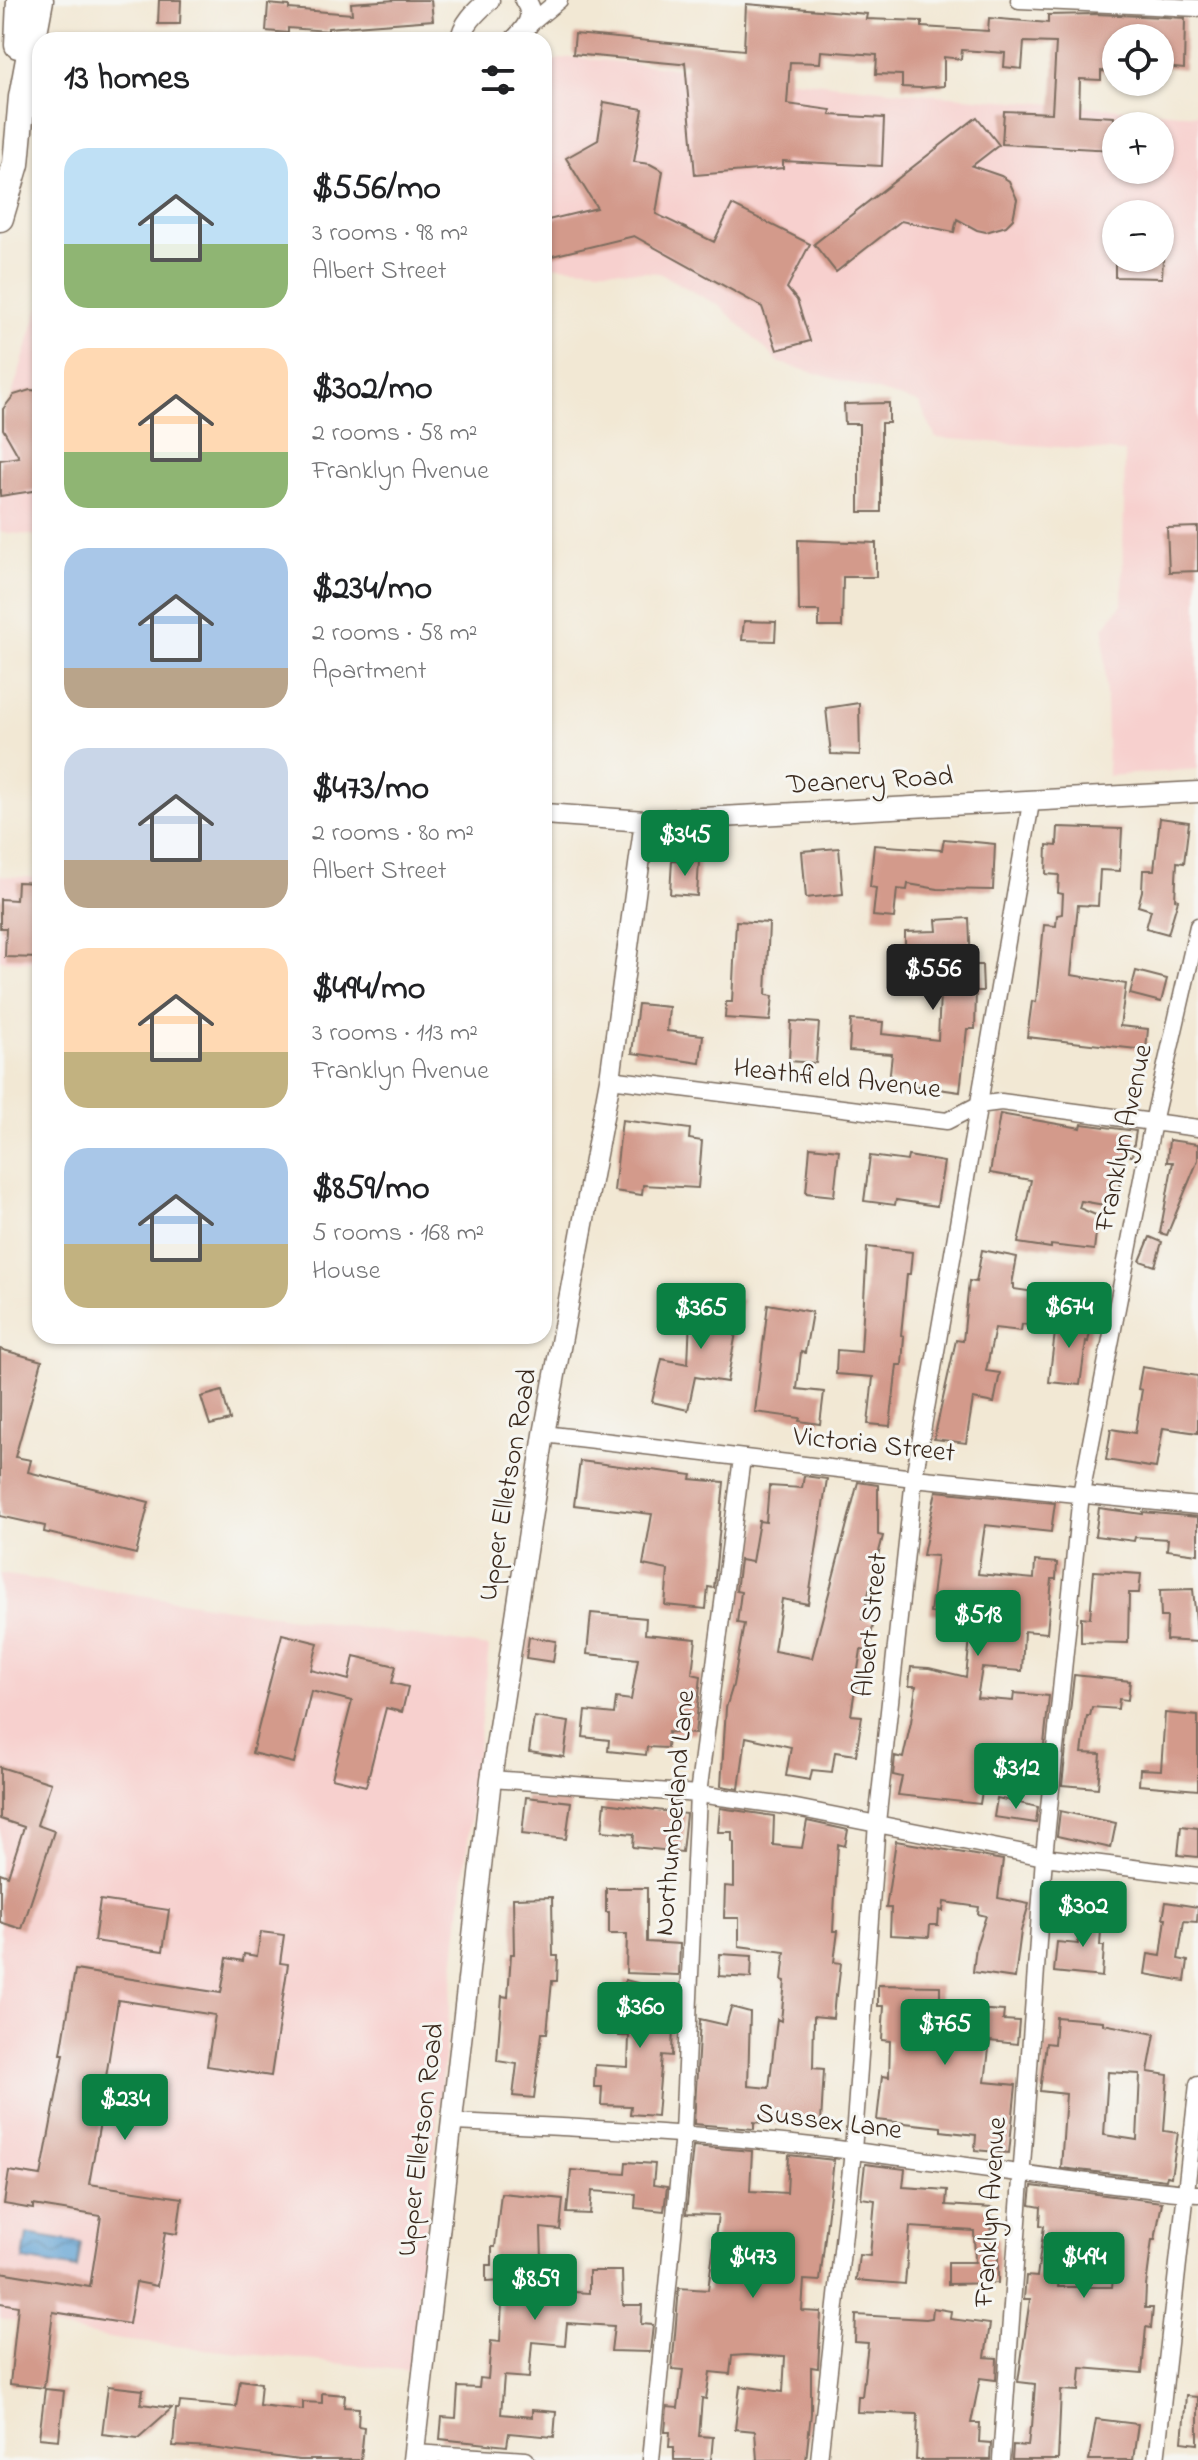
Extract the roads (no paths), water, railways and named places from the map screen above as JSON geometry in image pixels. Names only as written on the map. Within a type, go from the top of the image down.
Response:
[{"type":"main road","points":[[0,218],[8,163],[31,97],[17,59],[20,0]]},
{"type":"main road","points":[[37,32],[40,0]]},
{"type":"street","points":[[462,32],[489,0]]},
{"type":"street","points":[[525,0],[531,13],[525,32]]},
{"type":"street","points":[[526,32],[559,0]]},
{"type":"street","points":[[1019,0],[1198,8]]},
{"type":"street","name":"Deanery Road","points":[[552,815],[645,821],[1198,792]]},
{"type":"street","name":"Albert Street","points":[[819,2460],[853,2151],[877,1823],[914,1478],[1031,803]]},
{"type":"street","name":"Upper Elletson Road","points":[[413,2456],[491,1779],[544,1434],[610,1079],[645,821]]},
{"type":"street","name":"Franklyn Avenue","points":[[1001,2460],[1044,1857],[1081,1494],[1153,1122],[1198,926]]},
{"type":"street","name":"Heathfield Avenue","points":[[610,1079],[947,1121],[978,1105],[1001,1102],[1198,1128]]},
{"type":"street","name":"Victoria Street","points":[[544,1434],[914,1478],[1198,1506]]},
{"type":"street","name":"Northumberland Lane","points":[[651,2460],[683,2133],[698,1794],[742,1458]]},
{"type":"street","points":[[491,1779],[698,1794],[786,1806],[1044,1857],[1198,1876]]},
{"type":"street","points":[[1156,2460],[1191,2193],[1198,2084]]},
{"type":"street","name":"Sussex Lane","points":[[453,2122],[683,2133],[1191,2193]]},
{"type":"street","points":[[413,2456],[526,2460]]},
{"type":"water","points":[[27,2234],[81,2243],[77,2269],[23,2260]]}]
